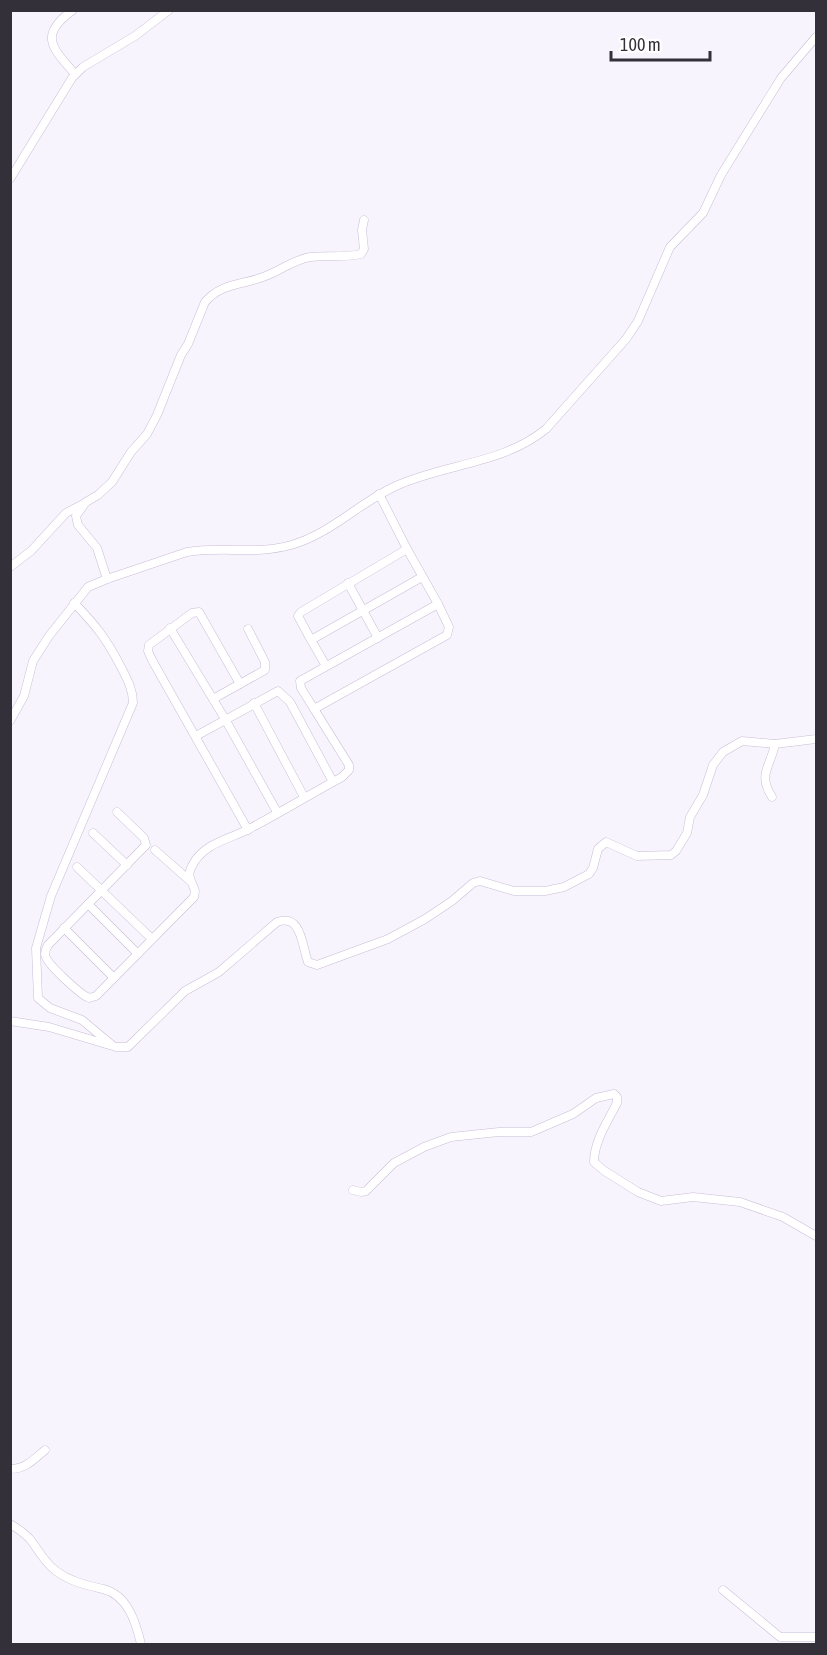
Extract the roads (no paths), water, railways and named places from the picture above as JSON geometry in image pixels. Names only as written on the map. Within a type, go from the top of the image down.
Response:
[{"type":"street","points":[[73,10],[55,26],[51,40],[55,52],[75,74]]},
{"type":"street","points":[[10,179],[75,74],[135,36],[169,10]]},
{"type":"street","points":[[10,721],[24,696],[33,661],[74,603],[88,588],[107,579],[187,552],[207,549],[260,551],[294,544],[340,521],[379,494],[420,477],[509,452],[532,440],[546,429],[630,334],[653,290],[670,248],[703,213],[721,175],[781,78],[816,37]]},
{"type":"street","points":[[10,567],[31,551],[66,513],[98,495],[112,482],[131,452],[153,424],[199,313],[210,296],[228,285],[264,277],[308,257],[361,254],[364,249],[362,230],[364,220]]},
{"type":"street","points":[[314,710],[447,635],[450,627],[379,494]]},
{"type":"street","points":[[86,502],[76,516],[76,521],[97,548],[107,579]]},
{"type":"street","points":[[326,666],[298,616],[299,613],[407,549]]},
{"type":"street","points":[[311,640],[422,577]]},
{"type":"street","points":[[348,583],[378,638]]},
{"type":"street","points":[[74,603],[111,646],[131,685],[133,703],[51,896],[36,948],[38,998],[50,1008],[82,1020],[100,1032],[113,1046]]},
{"type":"street","points":[[189,880],[192,865],[214,844],[248,830],[342,777],[350,768],[300,688],[300,681],[438,604]]},
{"type":"street","points":[[240,684],[199,612],[192,613],[151,643],[148,651],[152,660],[248,830]]},
{"type":"street","points":[[170,628],[277,812]]},
{"type":"street","points":[[213,699],[260,673],[266,666],[248,629]]},
{"type":"street","points":[[196,736],[278,691],[286,697],[333,782]]},
{"type":"street","points":[[254,703],[304,797]]},
{"type":"street","points":[[10,1021],[49,1028],[123,1048],[134,1042],[185,990],[219,972],[273,925],[281,921],[287,920],[295,924],[300,933],[308,962],[317,965],[388,939],[425,919],[473,883],[480,881],[514,891],[545,891],[564,887],[589,874],[598,849],[606,842],[637,856],[671,855],[687,833],[690,817],[703,795],[717,758],[742,741],[775,744],[816,739]]},
{"type":"street","points":[[772,797],[766,786],[764,773],[775,744]]},
{"type":"street","points":[[117,812],[147,843],[48,945],[45,954],[85,997],[92,998],[114,978],[195,894],[189,880],[155,850]]},
{"type":"street","points":[[93,833],[127,865]]},
{"type":"street","points":[[76,867],[152,939]]},
{"type":"street","points":[[88,904],[138,954]]},
{"type":"street","points":[[64,928],[114,978]]},
{"type":"street","points":[[352,1190],[366,1191],[394,1163],[424,1147],[451,1137],[499,1132],[531,1132],[573,1114],[596,1098],[614,1094],[617,1097],[617,1103],[594,1152],[594,1162],[603,1170],[638,1192],[661,1201],[693,1197],[740,1202],[783,1217],[816,1236]]},
{"type":"street","points":[[10,1469],[20,1469],[26,1466],[45,1450]]},
{"type":"street","points":[[10,1524],[28,1537],[49,1565],[58,1572],[88,1587],[106,1589],[126,1605],[133,1617],[141,1644]]},
{"type":"street","points":[[723,1590],[780,1637],[816,1637]]}]
